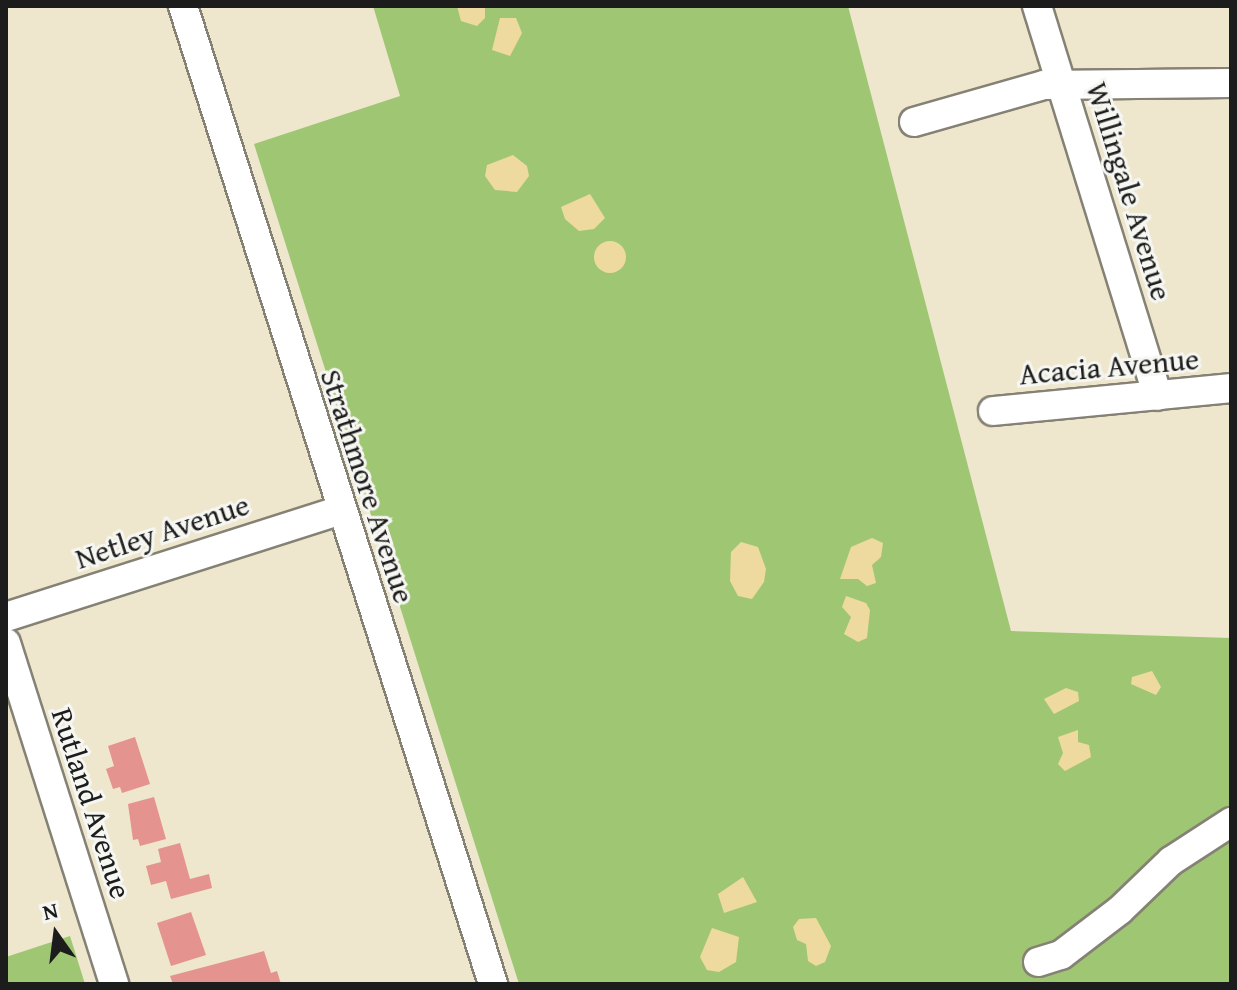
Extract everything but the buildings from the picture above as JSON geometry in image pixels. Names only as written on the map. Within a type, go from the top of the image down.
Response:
[{"type":"street","name":"Strathmore Avenue","points":[[183,6],[339,511],[493,984]]},
{"type":"street","name":"Willingale Avenue","points":[[1037,6],[1158,396]]},
{"type":"street","points":[[914,122],[1044,85],[1231,83]]},
{"type":"street","name":"Acacia Avenue","points":[[993,411],[1231,388]]},
{"type":"street","name":"Netley Avenue","points":[[6,617],[339,511]]},
{"type":"street","name":"Rutland Avenue","points":[[6,643],[114,984]]},
{"type":"street","points":[[1038,962],[1061,955],[1120,910],[1171,861],[1231,822]]},
{"type":"green space","points":[[373,6],[848,6],[1011,631],[1231,638],[1231,984],[519,984],[254,144],[400,96]]},
{"type":"green space","points":[[70,936],[85,984],[6,984],[6,957]]},
{"type":"sand","points":[[457,6],[485,6],[485,18],[477,26],[461,21]]},
{"type":"sand","points":[[500,18],[516,18],[522,33],[510,56],[492,50]]},
{"type":"sand","points":[[513,155],[527,166],[529,176],[517,192],[495,190],[485,176],[487,165]]},
{"type":"sand","points":[[590,194],[605,218],[594,229],[579,231],[565,219],[561,207]]},
{"type":"sand","points":[[610,241],[621,246],[626,257],[621,268],[610,273],[599,268],[594,257],[599,246]]},
{"type":"sand","points":[[872,538],[883,543],[881,557],[872,565],[876,583],[867,586],[858,579],[840,579],[851,547]]},
{"type":"sand","points":[[741,542],[758,547],[766,569],[764,582],[752,599],[738,596],[730,581],[731,552]]},
{"type":"sand","points":[[846,596],[866,603],[870,610],[867,638],[858,642],[844,634],[851,617],[842,607]]},
{"type":"sand","points":[[1152,671],[1161,687],[1156,695],[1131,684],[1132,677]]},
{"type":"sand","points":[[1066,688],[1078,692],[1079,701],[1054,714],[1044,699]]},
{"type":"sand","points":[[1078,730],[1078,742],[1089,745],[1091,757],[1065,771],[1058,764],[1063,753],[1058,737]]},
{"type":"sand","points":[[743,877],[757,902],[724,913],[718,894]]},
{"type":"sand","points":[[816,918],[831,946],[825,962],[816,966],[808,961],[806,944],[797,940],[793,927],[799,919]]},
{"type":"sand","points":[[712,928],[739,937],[736,962],[719,972],[707,970],[700,957]]}]
